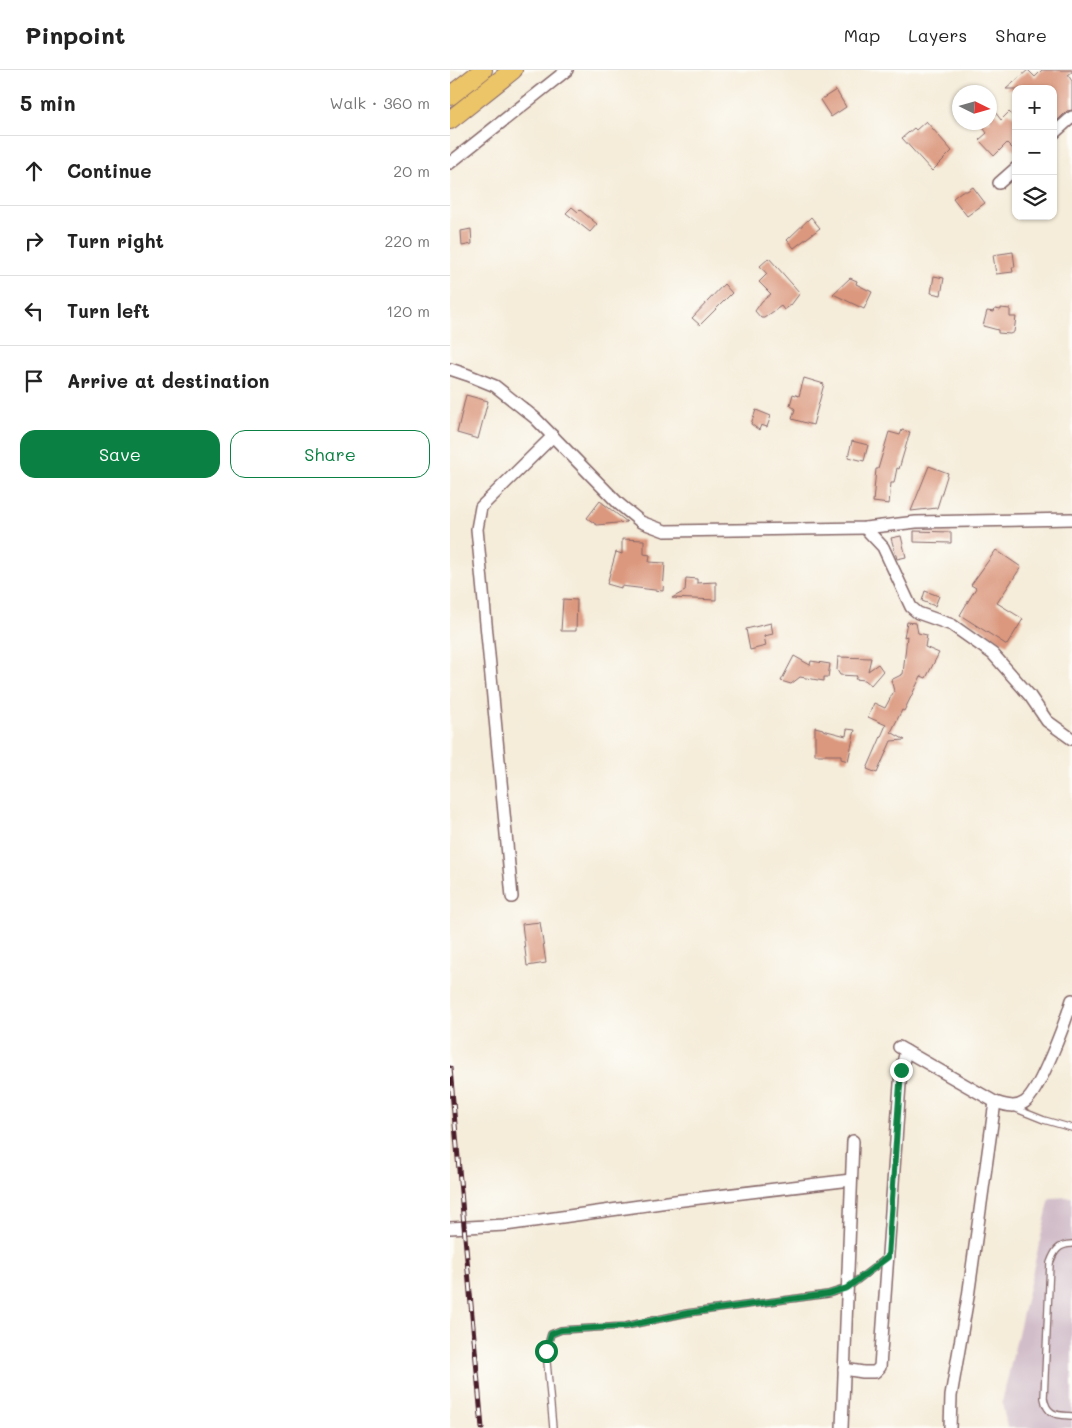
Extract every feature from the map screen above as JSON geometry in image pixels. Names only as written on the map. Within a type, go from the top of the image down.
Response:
[{"type":"main road","points":[[450,96],[483,70]]},
{"type":"main road","points":[[450,120],[513,70]]},
{"type":"street","points":[[450,164],[567,70]]},
{"type":"street","points":[[1057,131],[1072,118]]},
{"type":"street","points":[[999,183],[1012,172]]},
{"type":"street","points":[[450,369],[494,386],[535,418],[619,504],[641,522],[665,531],[865,528],[916,522],[1072,519]]},
{"type":"street","points":[[512,897],[477,529],[481,507],[553,436]]},
{"type":"street","points":[[865,528],[883,547],[911,607],[918,613],[952,625],[994,654],[1030,696],[1047,721],[1072,739]]},
{"type":"street","points":[[844,1369],[875,1372],[880,1367],[902,1049],[995,1102],[1012,1107],[1025,1102],[1034,1089],[1048,1062],[1072,1000]]},
{"type":"street","points":[[950,1428],[952,1396],[995,1102]]},
{"type":"street","points":[[842,1428],[853,1141]]},
{"type":"street","points":[[450,1228],[505,1226],[675,1201],[851,1180]]},
{"type":"lane","points":[[1012,1107],[1044,1120],[1072,1128]]},
{"type":"lane","points":[[1072,1244],[1060,1246],[1054,1252],[1050,1263],[1044,1398],[1045,1407],[1050,1412],[1058,1415],[1072,1416]]},
{"type":"lane","points":[[553,1428],[546,1351],[551,1334],[561,1330],[626,1326],[688,1313],[828,1294],[847,1288],[888,1257]]},
{"type":"shaded area","points":[[1072,1197],[1072,1428],[1007,1428],[1002,1402],[1050,1198]]},
{"type":"building","points":[[1028,70],[1035,77],[1042,70],[1072,70],[1068,75],[1072,81],[1072,110],[1067,111],[1057,121],[1057,85],[1012,85],[1012,89],[1006,89]]},
{"type":"building","points":[[836,90],[846,107],[831,117],[820,100]]},
{"type":"building","points":[[1009,112],[1012,115],[1012,148],[1007,143],[994,156],[979,140],[987,133],[985,130],[997,130],[997,115],[1001,120]]},
{"type":"building","points":[[926,121],[952,151],[932,171],[902,138],[914,128],[916,130]]},
{"type":"building","points":[[973,187],[985,203],[967,216],[953,198],[962,191],[967,191]]},
{"type":"building","points":[[572,207],[578,212],[580,210],[597,224],[590,232],[566,213]]},
{"type":"building","points":[[811,217],[820,228],[794,248],[787,240]]},
{"type":"building","points":[[471,229],[472,244],[462,246],[461,231]]},
{"type":"building","points":[[1013,252],[1015,267],[1012,267],[1013,272],[996,274],[993,255]]},
{"type":"building","points":[[769,258],[800,293],[791,305],[784,310],[781,306],[764,318],[761,318],[755,311],[762,301],[771,294],[759,282],[767,274],[760,266]]},
{"type":"building","points":[[934,276],[944,278],[941,295],[931,293]]},
{"type":"building","points":[[850,278],[857,281],[856,284],[872,292],[864,309],[833,294]]},
{"type":"building","points":[[724,284],[732,293],[700,325],[692,318]]},
{"type":"building","points":[[1001,308],[1010,309],[1010,317],[1016,317],[1014,332],[1010,334],[998,333],[998,330],[983,326],[987,311],[994,312],[995,309],[1001,310]]},
{"type":"building","points":[[804,378],[824,384],[813,425],[792,419],[795,409],[790,405],[793,394],[799,396]]},
{"type":"building","points":[[466,395],[488,401],[478,439],[457,433]]},
{"type":"building","points":[[756,410],[771,416],[767,427],[761,425],[759,430],[751,424]]},
{"type":"building","points":[[902,430],[910,432],[899,469],[897,468],[894,483],[891,483],[889,504],[873,502],[876,469],[878,469],[889,432],[900,435]]},
{"type":"building","points":[[852,441],[868,445],[864,461],[848,457]]},
{"type":"building","points":[[929,466],[948,473],[937,508],[911,511]]},
{"type":"building","points":[[600,501],[627,522],[597,525],[587,518]]},
{"type":"building","points":[[914,531],[951,532],[951,543],[914,542]]},
{"type":"building","points":[[901,536],[906,557],[897,559],[891,538]]},
{"type":"building","points":[[622,539],[644,540],[644,554],[650,555],[649,562],[665,563],[663,591],[621,586],[621,588],[607,584],[616,552],[622,554]]},
{"type":"building","points":[[996,550],[1021,567],[997,603],[1023,619],[1007,645],[960,615],[976,588],[971,585]]},
{"type":"building","points":[[686,578],[697,579],[697,583],[716,582],[716,600],[672,598],[685,591]]},
{"type":"building","points":[[925,591],[939,596],[935,606],[922,601]]},
{"type":"building","points":[[563,599],[577,600],[576,631],[561,631]]},
{"type":"building","points":[[907,622],[916,623],[918,633],[927,635],[925,647],[939,653],[926,678],[921,676],[904,711],[902,710],[891,732],[905,740],[891,741],[877,773],[867,769],[886,725],[868,717],[874,703],[885,708],[894,691],[891,680],[903,674],[907,636],[904,637]]},
{"type":"building","points":[[771,623],[773,634],[764,636],[766,646],[750,650],[746,629]]},
{"type":"building","points":[[794,656],[810,665],[811,661],[830,664],[828,677],[824,677],[824,681],[800,677],[791,684],[781,681]]},
{"type":"building","points":[[838,657],[871,658],[868,671],[878,664],[883,671],[871,685],[865,680],[855,679],[857,676],[840,675],[837,670]]},
{"type":"building","points":[[815,727],[846,736],[847,729],[855,730],[848,761],[841,759],[841,755],[815,755]]},
{"type":"building","points":[[540,922],[546,963],[527,966],[522,924]]},
{"type":"railway","points":[[450,1068],[482,1428]]},
{"type":"route","points":[[546,1351],[551,1334],[561,1330],[626,1326],[688,1313],[828,1294],[847,1288],[888,1257],[901,1070]]}]
